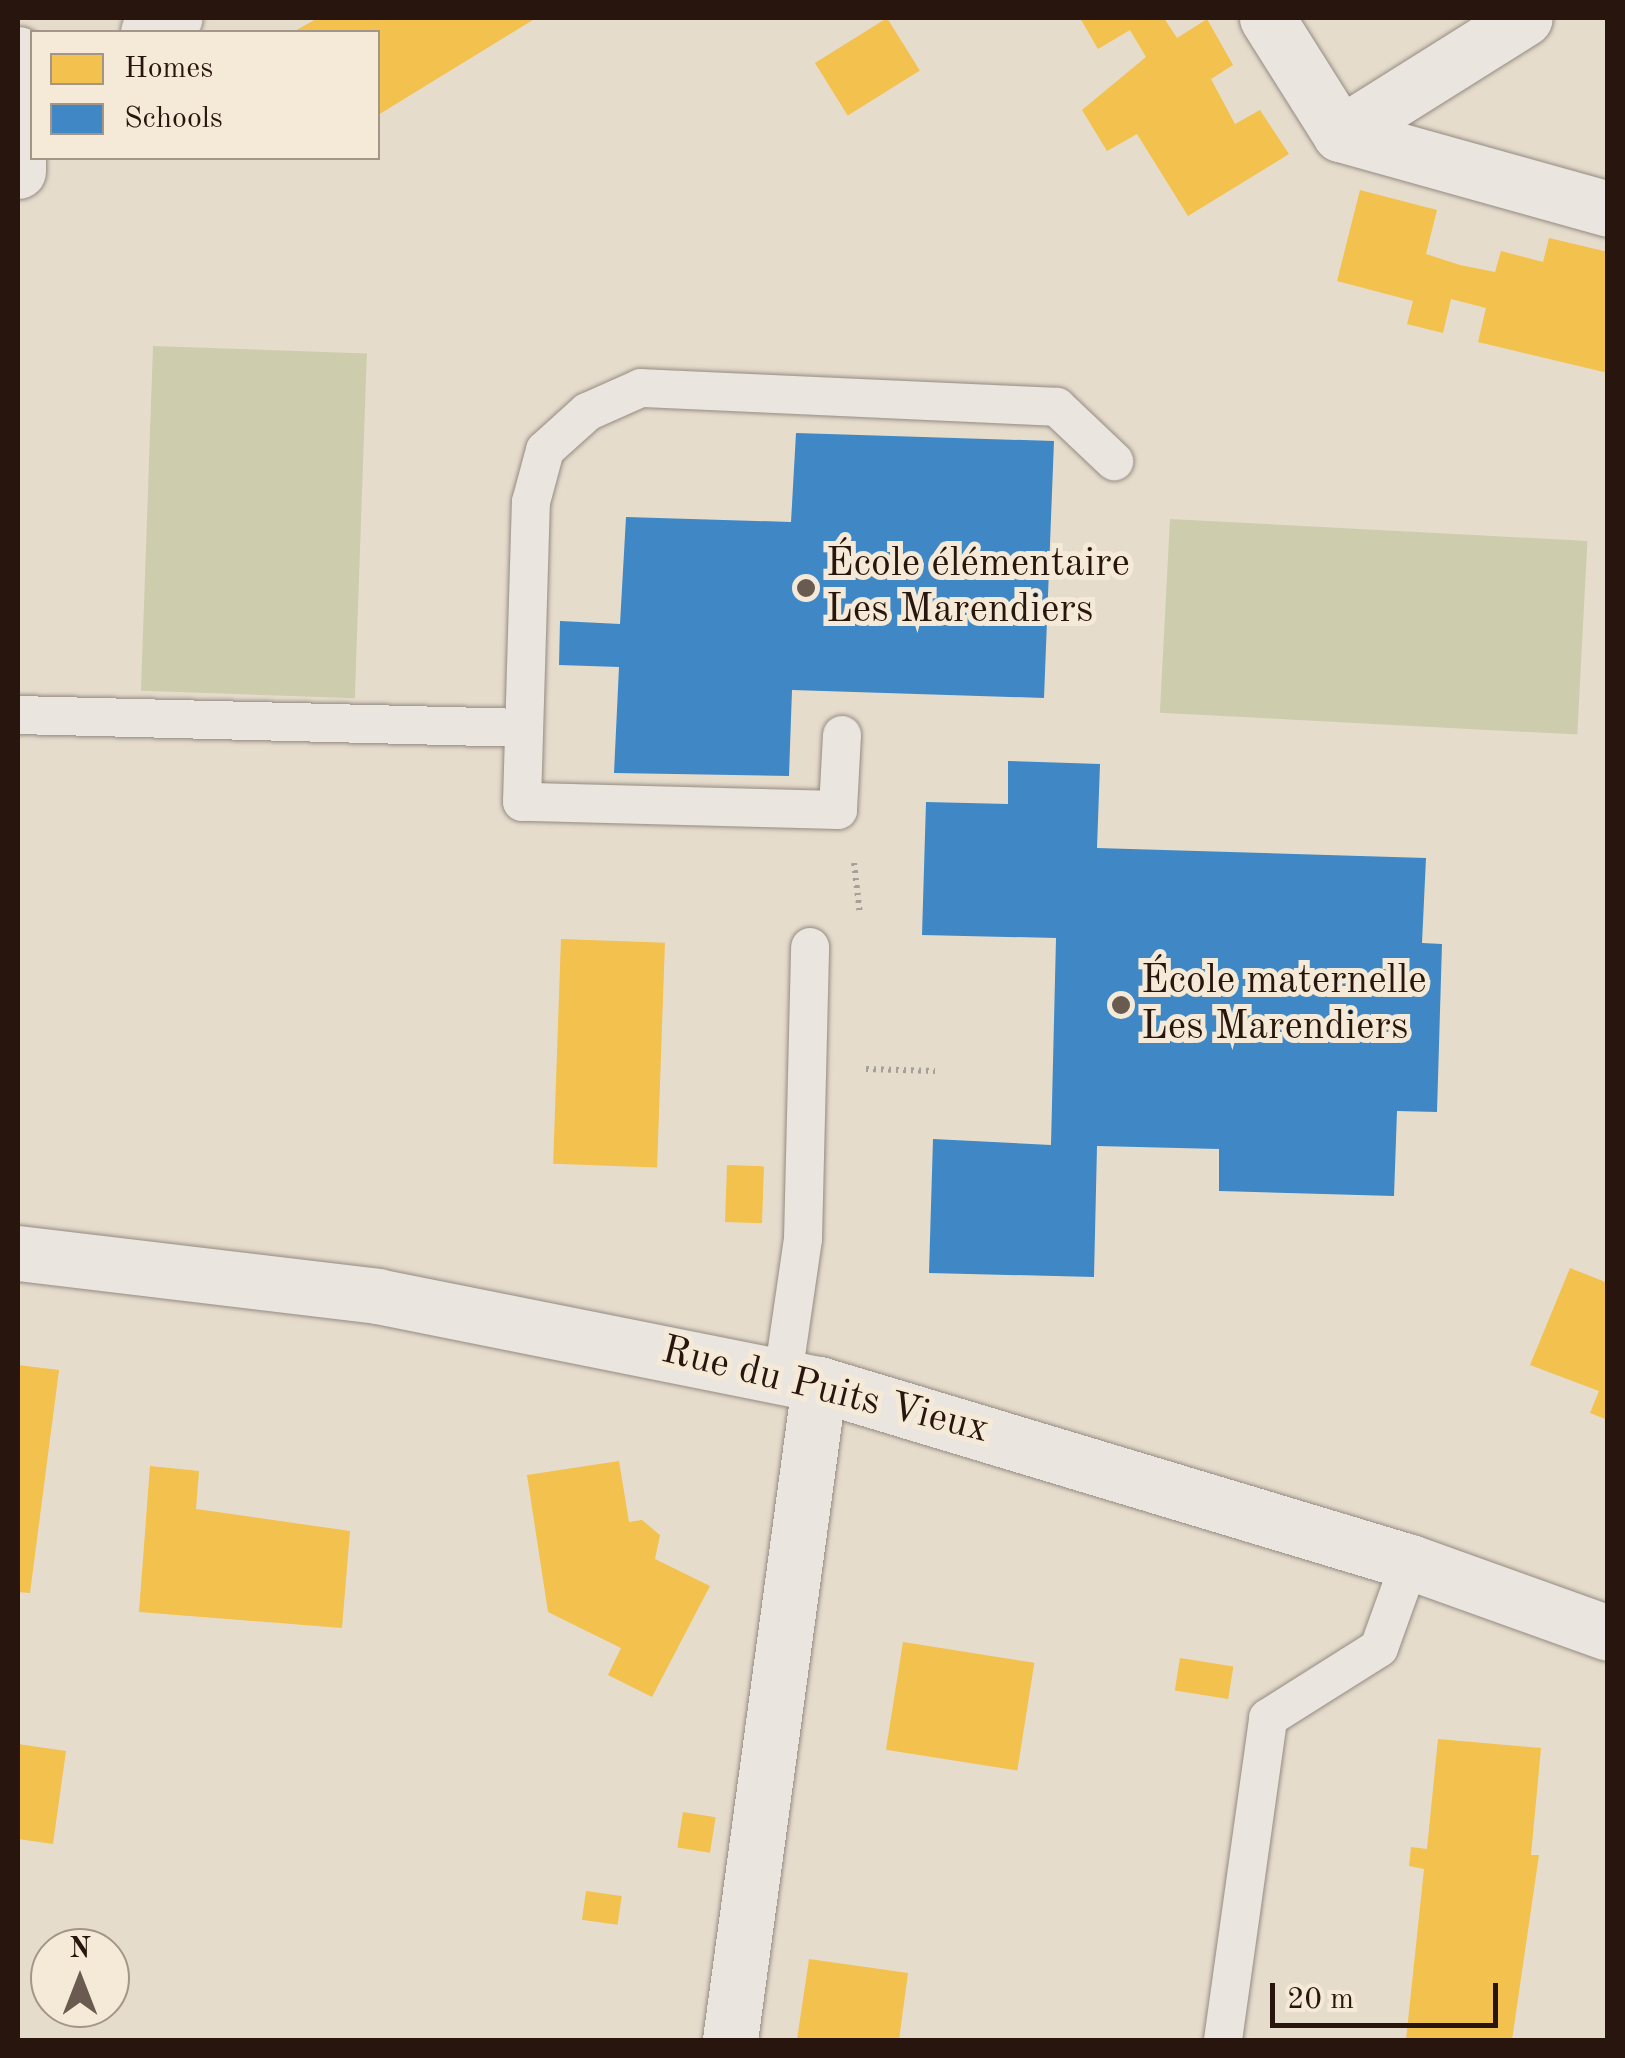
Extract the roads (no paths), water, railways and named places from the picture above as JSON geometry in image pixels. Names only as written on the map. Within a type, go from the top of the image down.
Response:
[{"type":"street","points":[[152,30],[174,18]]},
{"type":"street","points":[[1266,18],[1340,134],[1608,209]]},
{"type":"street","points":[[1340,134],[1525,18]]},
{"type":"street","points":[[18,171],[24,72]]},
{"type":"street","name":"Rue du Puits Vieux","points":[[18,1253],[377,1296],[801,1380],[1410,1562],[1608,1633]]},
{"type":"street","points":[[730,2040],[801,1380]]},
{"type":"lane","points":[[842,734],[838,810],[522,802],[531,502],[545,450],[605,404],[641,388],[1058,407],[1114,462]]},
{"type":"lane","points":[[18,715],[523,728]]},
{"type":"lane","points":[[801,1380],[810,947]]},
{"type":"lane","points":[[1223,2040],[1268,1718],[1379,1648],[1410,1562]]},
{"type":"place","name":"École élémentaire Les Marendiers","points":[[806,588]]},
{"type":"place","name":"École maternelle Les Marendiers","points":[[1121,1005]]}]
